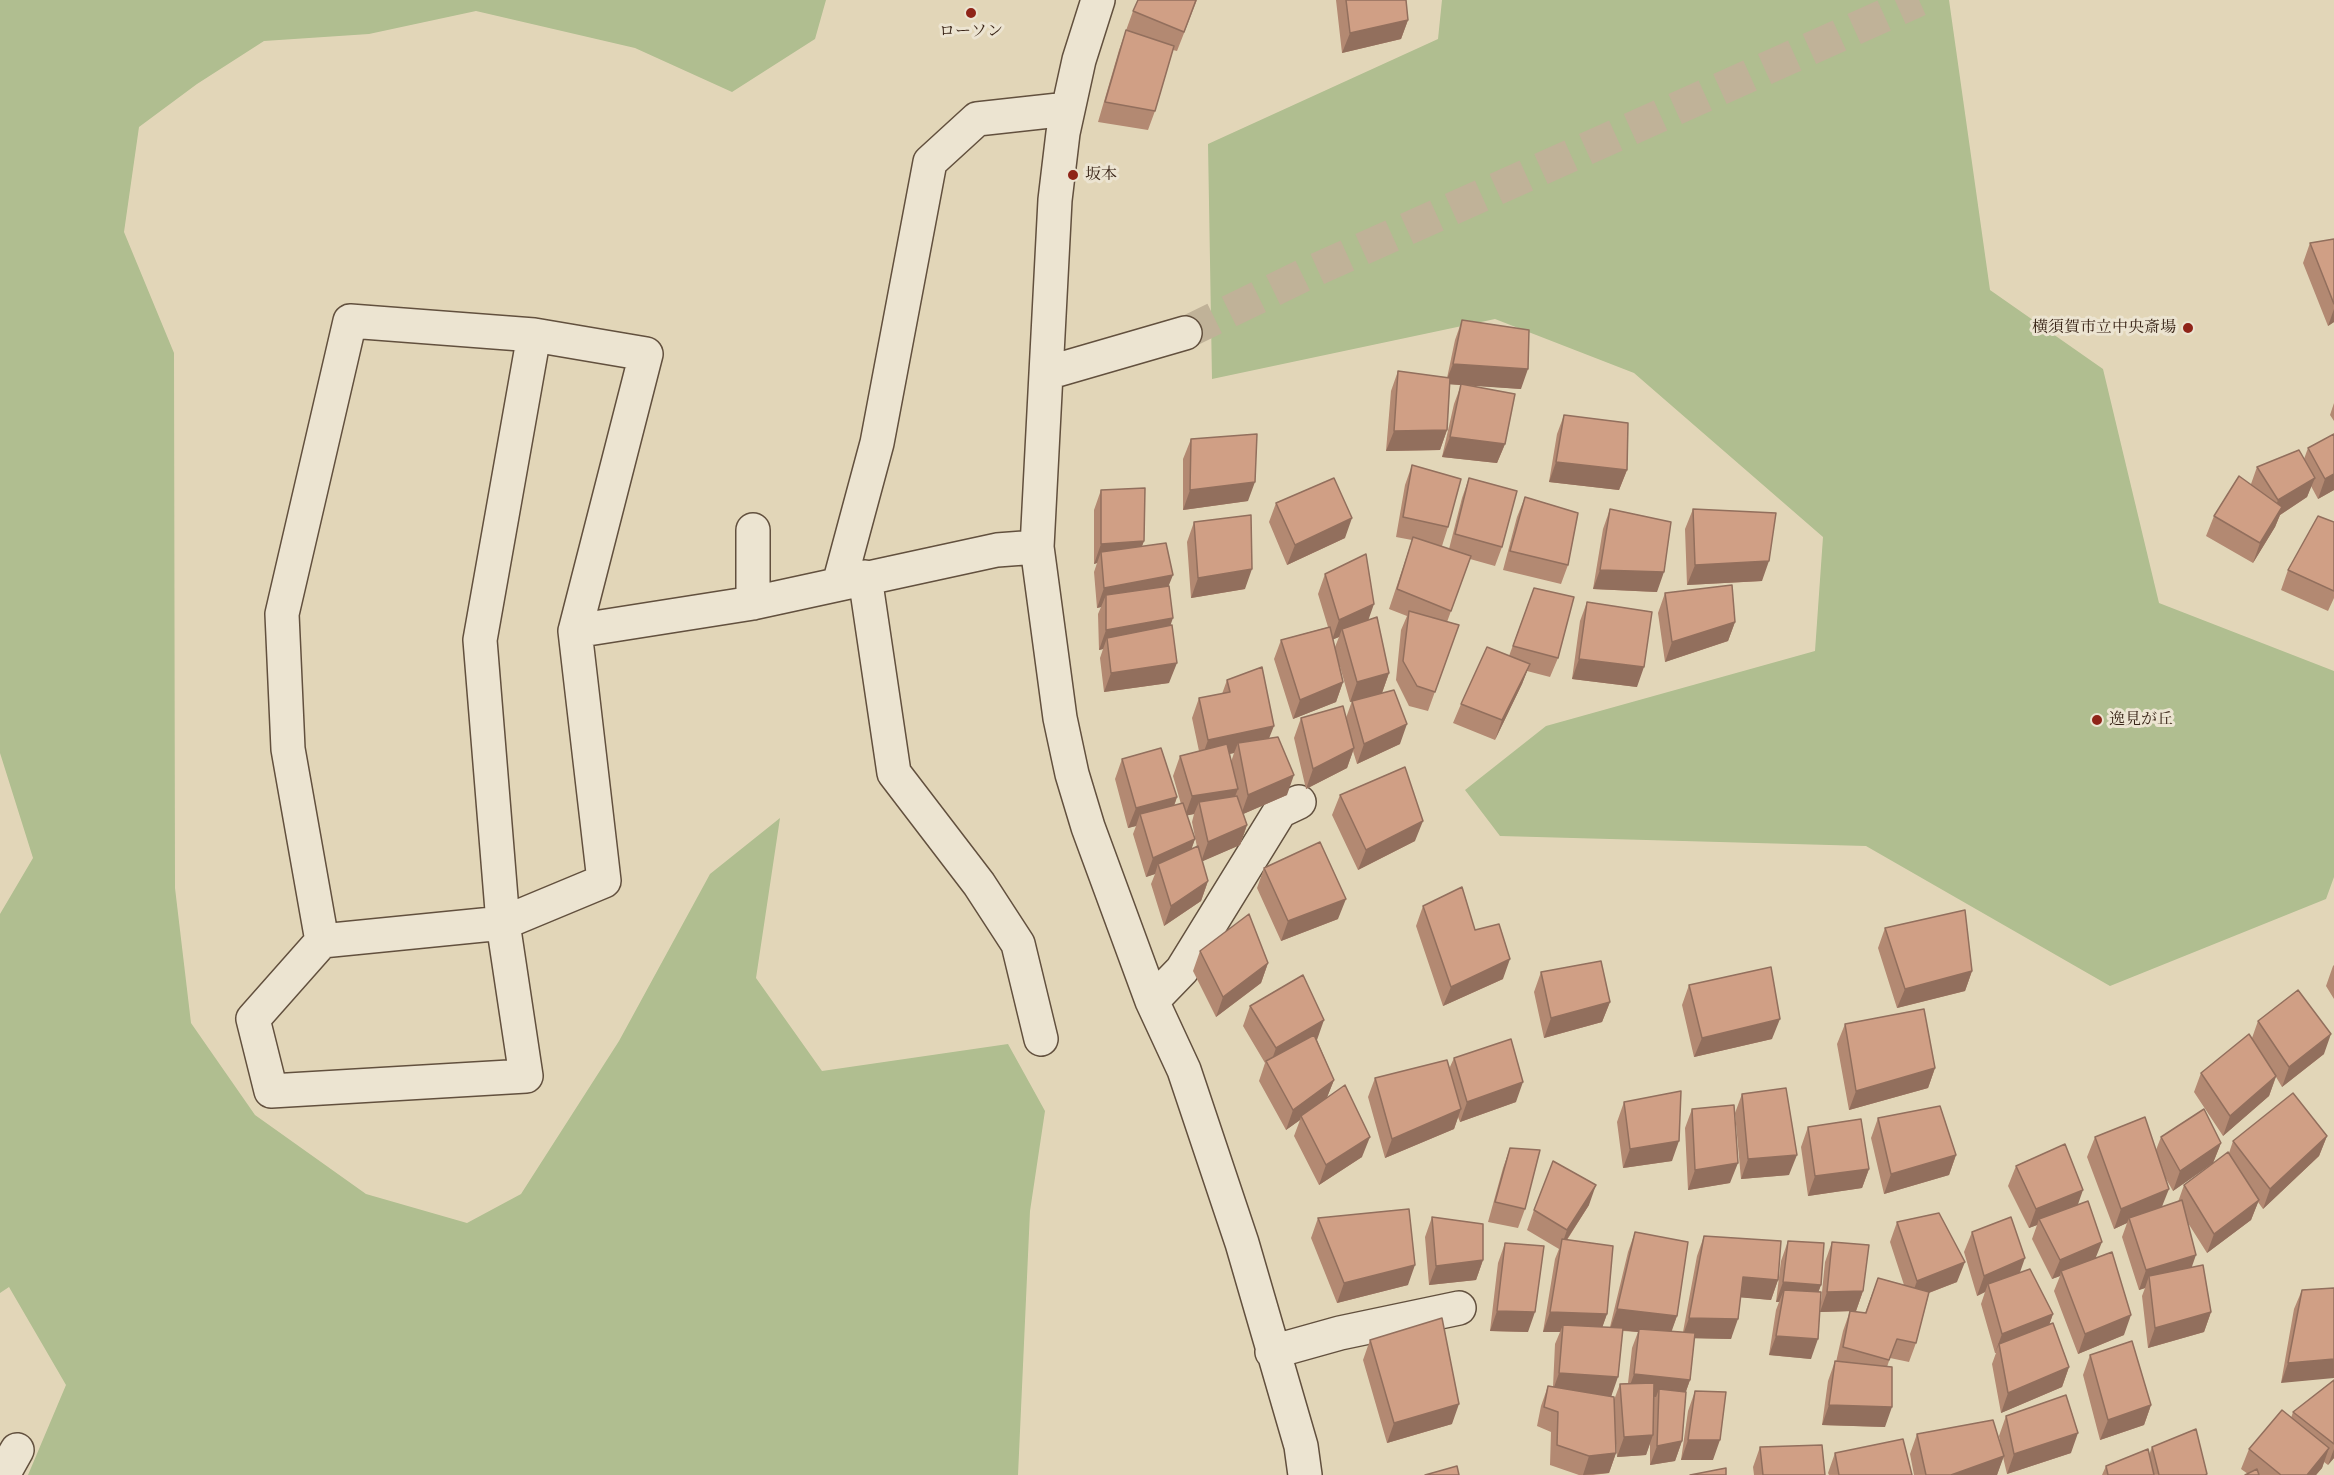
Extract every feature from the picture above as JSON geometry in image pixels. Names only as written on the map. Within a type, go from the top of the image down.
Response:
[{"type":"street","points":[[1098,0],[1079,60],[1068,109],[1055,200],[1036,547],[1060,718],[1072,774],[1088,827],[1152,1001],[1188,1081],[1242,1244],[1301,1446],[1305,1475]]},
{"type":"street","points":[[1041,1039],[1018,944],[979,884],[894,773],[852,581],[930,162],[977,119],[1068,109]]},
{"type":"street","points":[[322,942],[288,749],[282,614],[350,321],[534,335],[646,354],[575,631],[604,881],[503,923],[322,942],[253,1019],[272,1091],[526,1076],[503,923],[480,640],[534,335]]},
{"type":"street","points":[[1047,373],[1185,333]]},
{"type":"street","points":[[753,530],[753,603]]},
{"type":"street","points":[[575,631],[753,603],[997,550],[1036,547]]},
{"type":"street","points":[[1152,1001],[1182,970],[1280,811],[1299,802]]},
{"type":"street","points":[[1272,1352],[1340,1333],[1460,1308]]},
{"type":"green space","points":[[0,0],[826,0],[815,39],[732,92],[635,48],[476,11],[369,34],[264,41],[197,84],[139,127],[124,232],[174,353],[175,888],[191,1023],[255,1115],[366,1194],[467,1223],[521,1194],[619,1041],[710,874],[780,818],[756,978],[822,1071],[1008,1044],[1045,1111],[1030,1211],[1018,1475],[28,1475],[66,1385],[9,1287],[0,1293],[0,914],[33,858],[0,753]]},
{"type":"green space","points":[[1442,0],[1949,0],[1990,290],[2103,369],[2159,603],[2334,671],[2334,877],[2326,899],[2110,986],[1866,846],[1500,836],[1465,790],[1546,726],[1815,651],[1823,537],[1634,373],[1495,319],[1212,379],[1208,144],[1438,39]]},
{"type":"building","points":[[1138,0],[1196,0],[1184,32],[1133,11]]},
{"type":"building","points":[[1346,0],[1406,0],[1408,20],[1350,33]]},
{"type":"building","points":[[1126,30],[1174,46],[1155,111],[1105,102]]},
{"type":"building","points":[[2334,239],[2334,304],[2310,243]]},
{"type":"building","points":[[1462,320],[1529,330],[1528,369],[1453,364]]},
{"type":"building","points":[[1398,371],[1450,378],[1447,430],[1394,431]]},
{"type":"building","points":[[1461,384],[1515,394],[1505,444],[1450,437]]},
{"type":"building","points":[[1564,415],[1628,423],[1627,470],[1556,462]]},
{"type":"building","points":[[1257,434],[1255,482],[1190,490],[1191,439]]},
{"type":"building","points":[[2334,434],[2334,474],[2325,479],[2308,448]]},
{"type":"building","points":[[2299,450],[2315,478],[2278,500],[2257,467]]},
{"type":"building","points":[[1412,465],[1461,479],[1448,527],[1403,517]]},
{"type":"building","points":[[2239,476],[2282,507],[2260,543],[2214,516]]},
{"type":"building","points":[[1334,478],[1352,518],[1295,545],[1276,503]]},
{"type":"building","points":[[1469,478],[1517,491],[1502,547],[1455,534]]},
{"type":"building","points":[[1145,488],[1144,541],[1101,544],[1101,490]]},
{"type":"building","points":[[1525,497],[1578,513],[1568,565],[1510,551]]},
{"type":"building","points":[[1610,509],[1671,522],[1664,572],[1600,570]]},
{"type":"building","points":[[1693,509],[1776,513],[1769,561],[1695,565]]},
{"type":"building","points":[[1251,515],[1252,569],[1198,578],[1194,522]]},
{"type":"building","points":[[2318,516],[2334,522],[2334,591],[2288,570]]},
{"type":"building","points":[[1413,537],[1471,556],[1451,611],[1397,589]]},
{"type":"building","points":[[1166,543],[1173,575],[1104,588],[1101,552]]},
{"type":"building","points":[[1366,554],[1374,604],[1339,620],[1325,574]]},
{"type":"building","points":[[1732,585],[1735,622],[1672,642],[1665,593]]},
{"type":"building","points":[[1169,586],[1173,618],[1106,630],[1106,595]]},
{"type":"building","points":[[1534,588],[1574,597],[1558,658],[1513,646]]},
{"type":"building","points":[[1587,602],[1652,612],[1644,667],[1579,659]]},
{"type":"building","points":[[1409,611],[1459,625],[1435,692],[1417,686],[1403,661]]},
{"type":"building","points":[[1377,617],[1389,673],[1357,682],[1342,629]]},
{"type":"building","points":[[1172,625],[1177,663],[1111,673],[1107,638]]},
{"type":"building","points":[[1330,627],[1343,682],[1300,700],[1281,640]]},
{"type":"building","points":[[1487,647],[1530,664],[1502,720],[1461,704]]},
{"type":"building","points":[[1262,667],[1274,726],[1208,740],[1199,698],[1230,692],[1227,680]]},
{"type":"building","points":[[1394,690],[1407,724],[1364,744],[1352,701]]},
{"type":"building","points":[[1343,706],[1354,748],[1313,769],[1301,718]]},
{"type":"building","points":[[1278,737],[1294,775],[1248,795],[1238,743]]},
{"type":"building","points":[[1227,744],[1238,789],[1192,796],[1180,756]]},
{"type":"building","points":[[1161,748],[1177,797],[1136,808],[1122,759]]},
{"type":"building","points":[[1405,767],[1423,821],[1366,850],[1340,795]]},
{"type":"building","points":[[1237,796],[1247,825],[1208,842],[1199,802]]},
{"type":"building","points":[[1183,803],[1195,839],[1153,858],[1140,814]]},
{"type":"building","points":[[1320,842],[1346,899],[1288,921],[1264,868]]},
{"type":"building","points":[[1198,846],[1208,881],[1171,906],[1158,864]]},
{"type":"building","points":[[1462,887],[1475,930],[1499,924],[1510,959],[1451,987],[1423,906]]},
{"type":"building","points":[[1965,910],[1972,971],[1905,989],[1885,928]]},
{"type":"building","points":[[1249,914],[1268,963],[1223,997],[1200,951]]},
{"type":"building","points":[[1601,961],[1610,1002],[1551,1018],[1541,972]]},
{"type":"building","points":[[1771,967],[1780,1019],[1702,1038],[1689,985]]},
{"type":"building","points":[[1303,975],[1324,1020],[1276,1048],[1250,1006]]},
{"type":"building","points":[[2298,990],[2331,1034],[2289,1067],[2258,1021]]},
{"type":"building","points":[[1924,1009],[1935,1068],[1856,1091],[1845,1024]]},
{"type":"building","points":[[2249,1034],[2276,1076],[2230,1116],[2201,1073]]},
{"type":"building","points":[[1314,1035],[1334,1080],[1293,1110],[1266,1061]]},
{"type":"building","points":[[1511,1039],[1523,1082],[1467,1102],[1454,1058]]},
{"type":"building","points":[[1447,1060],[1461,1109],[1392,1139],[1375,1078]]},
{"type":"building","points":[[1345,1085],[1370,1137],[1326,1165],[1301,1116]]},
{"type":"building","points":[[1786,1088],[1797,1155],[1748,1159],[1742,1094]]},
{"type":"building","points":[[1681,1091],[1679,1141],[1630,1149],[1624,1102]]},
{"type":"building","points":[[2293,1093],[2327,1136],[2270,1189],[2233,1141]]},
{"type":"building","points":[[1734,1105],[1738,1163],[1695,1170],[1692,1109]]},
{"type":"building","points":[[1940,1106],[1956,1155],[1891,1174],[1878,1118]]},
{"type":"building","points":[[2204,1109],[2221,1143],[2180,1171],[2161,1137]]},
{"type":"building","points":[[2145,1117],[2169,1189],[2121,1209],[2095,1137]]},
{"type":"building","points":[[1861,1119],[1869,1169],[1815,1176],[1808,1127]]},
{"type":"building","points":[[2065,1144],[2083,1190],[2036,1209],[2016,1166]]},
{"type":"building","points":[[1510,1148],[1540,1150],[1525,1209],[1495,1202]]},
{"type":"building","points":[[2228,1152],[2259,1200],[2214,1234],[2184,1185]]},
{"type":"building","points":[[1553,1161],[1596,1185],[1567,1230],[1534,1210]]},
{"type":"building","points":[[2182,1200],[2196,1255],[2146,1270],[2129,1218]]},
{"type":"building","points":[[2088,1201],[2102,1242],[2060,1260],[2039,1219]]},
{"type":"building","points":[[1409,1209],[1415,1265],[1344,1283],[1318,1218]]},
{"type":"building","points":[[1939,1213],[1965,1262],[1917,1281],[1897,1222]]},
{"type":"building","points":[[1432,1217],[1483,1224],[1483,1260],[1436,1266]]},
{"type":"building","points":[[2011,1217],[2025,1258],[1984,1276],[1972,1232]]},
{"type":"building","points":[[1635,1232],[1688,1242],[1677,1316],[1617,1309]]},
{"type":"building","points":[[1704,1236],[1781,1241],[1778,1280],[1743,1277],[1738,1319],[1689,1318]]},
{"type":"building","points":[[1562,1239],[1613,1246],[1607,1314],[1550,1312]]},
{"type":"building","points":[[1788,1241],[1824,1243],[1821,1285],[1783,1282]]},
{"type":"building","points":[[1832,1242],[1869,1245],[1863,1291],[1827,1292]]},
{"type":"building","points":[[1505,1243],[1544,1246],[1535,1312],[1497,1311]]},
{"type":"building","points":[[2112,1252],[2131,1315],[2085,1334],[2061,1271]]},
{"type":"building","points":[[2203,1265],[2211,1312],[2155,1328],[2149,1276]]},
{"type":"building","points":[[2030,1269],[2053,1314],[2002,1334],[1988,1284]]},
{"type":"building","points":[[1878,1278],[1929,1292],[1916,1343],[1897,1339],[1889,1360],[1843,1347],[1850,1311],[1866,1313]]},
{"type":"building","points":[[2334,1288],[2334,1359],[2288,1363],[2302,1290]]},
{"type":"building","points":[[1784,1290],[1821,1292],[1818,1339],[1776,1336]]},
{"type":"building","points":[[1442,1318],[1459,1404],[1394,1423],[1370,1340]]},
{"type":"building","points":[[2053,1323],[2069,1367],[2008,1393],[1999,1344]]},
{"type":"building","points":[[1563,1325],[1623,1328],[1618,1377],[1559,1373]]},
{"type":"building","points":[[1639,1329],[1695,1333],[1690,1380],[1634,1374]]},
{"type":"building","points":[[2132,1341],[2151,1405],[2108,1420],[2090,1355]]},
{"type":"building","points":[[1835,1361],[1892,1367],[1892,1407],[1829,1405]]},
{"type":"building","points":[[2334,1380],[2334,1444],[2293,1412]]},
{"type":"building","points":[[1654,1383],[1653,1435],[1624,1437],[1620,1384]]},
{"type":"building","points":[[1548,1386],[1614,1397],[1616,1453],[1589,1456],[1557,1445],[1558,1412],[1544,1407]]},
{"type":"building","points":[[1659,1389],[1686,1392],[1682,1441],[1657,1446]]},
{"type":"building","points":[[1695,1391],[1726,1392],[1720,1440],[1688,1440]]},
{"type":"building","points":[[2066,1395],[2078,1433],[2014,1454],[2006,1416]]},
{"type":"building","points":[[2282,1410],[2329,1448],[2307,1475],[2281,1475],[2249,1449]]},
{"type":"building","points":[[1993,1420],[2004,1456],[1951,1475],[1926,1475],[1917,1434]]},
{"type":"building","points":[[2196,1429],[2207,1474],[2159,1475],[2152,1447]]},
{"type":"building","points":[[1903,1439],[1912,1475],[1839,1475],[1835,1453]]},
{"type":"building","points":[[1822,1445],[1825,1475],[1763,1475],[1760,1447]]},
{"type":"building","points":[[2148,1449],[2154,1475],[2108,1475],[2106,1466]]},
{"type":"building","points":[[1457,1466],[1459,1475],[1425,1475]]},
{"type":"building","points":[[1726,1468],[1726,1475],[1690,1475]]},
{"type":"building","points":[[2257,1469],[2259,1475],[2245,1475]]},
{"type":"tunnel","points":[[1185,333],[1306,274],[1919,0]]},
{"type":"place","name":"ローソン","points":[[971,13]]},
{"type":"place","name":"坂本","points":[[1073,175]]},
{"type":"place","name":"横須賀市立中央斎場","points":[[2188,328]]},
{"type":"place","name":"逸見が丘","points":[[2097,720]]}]
